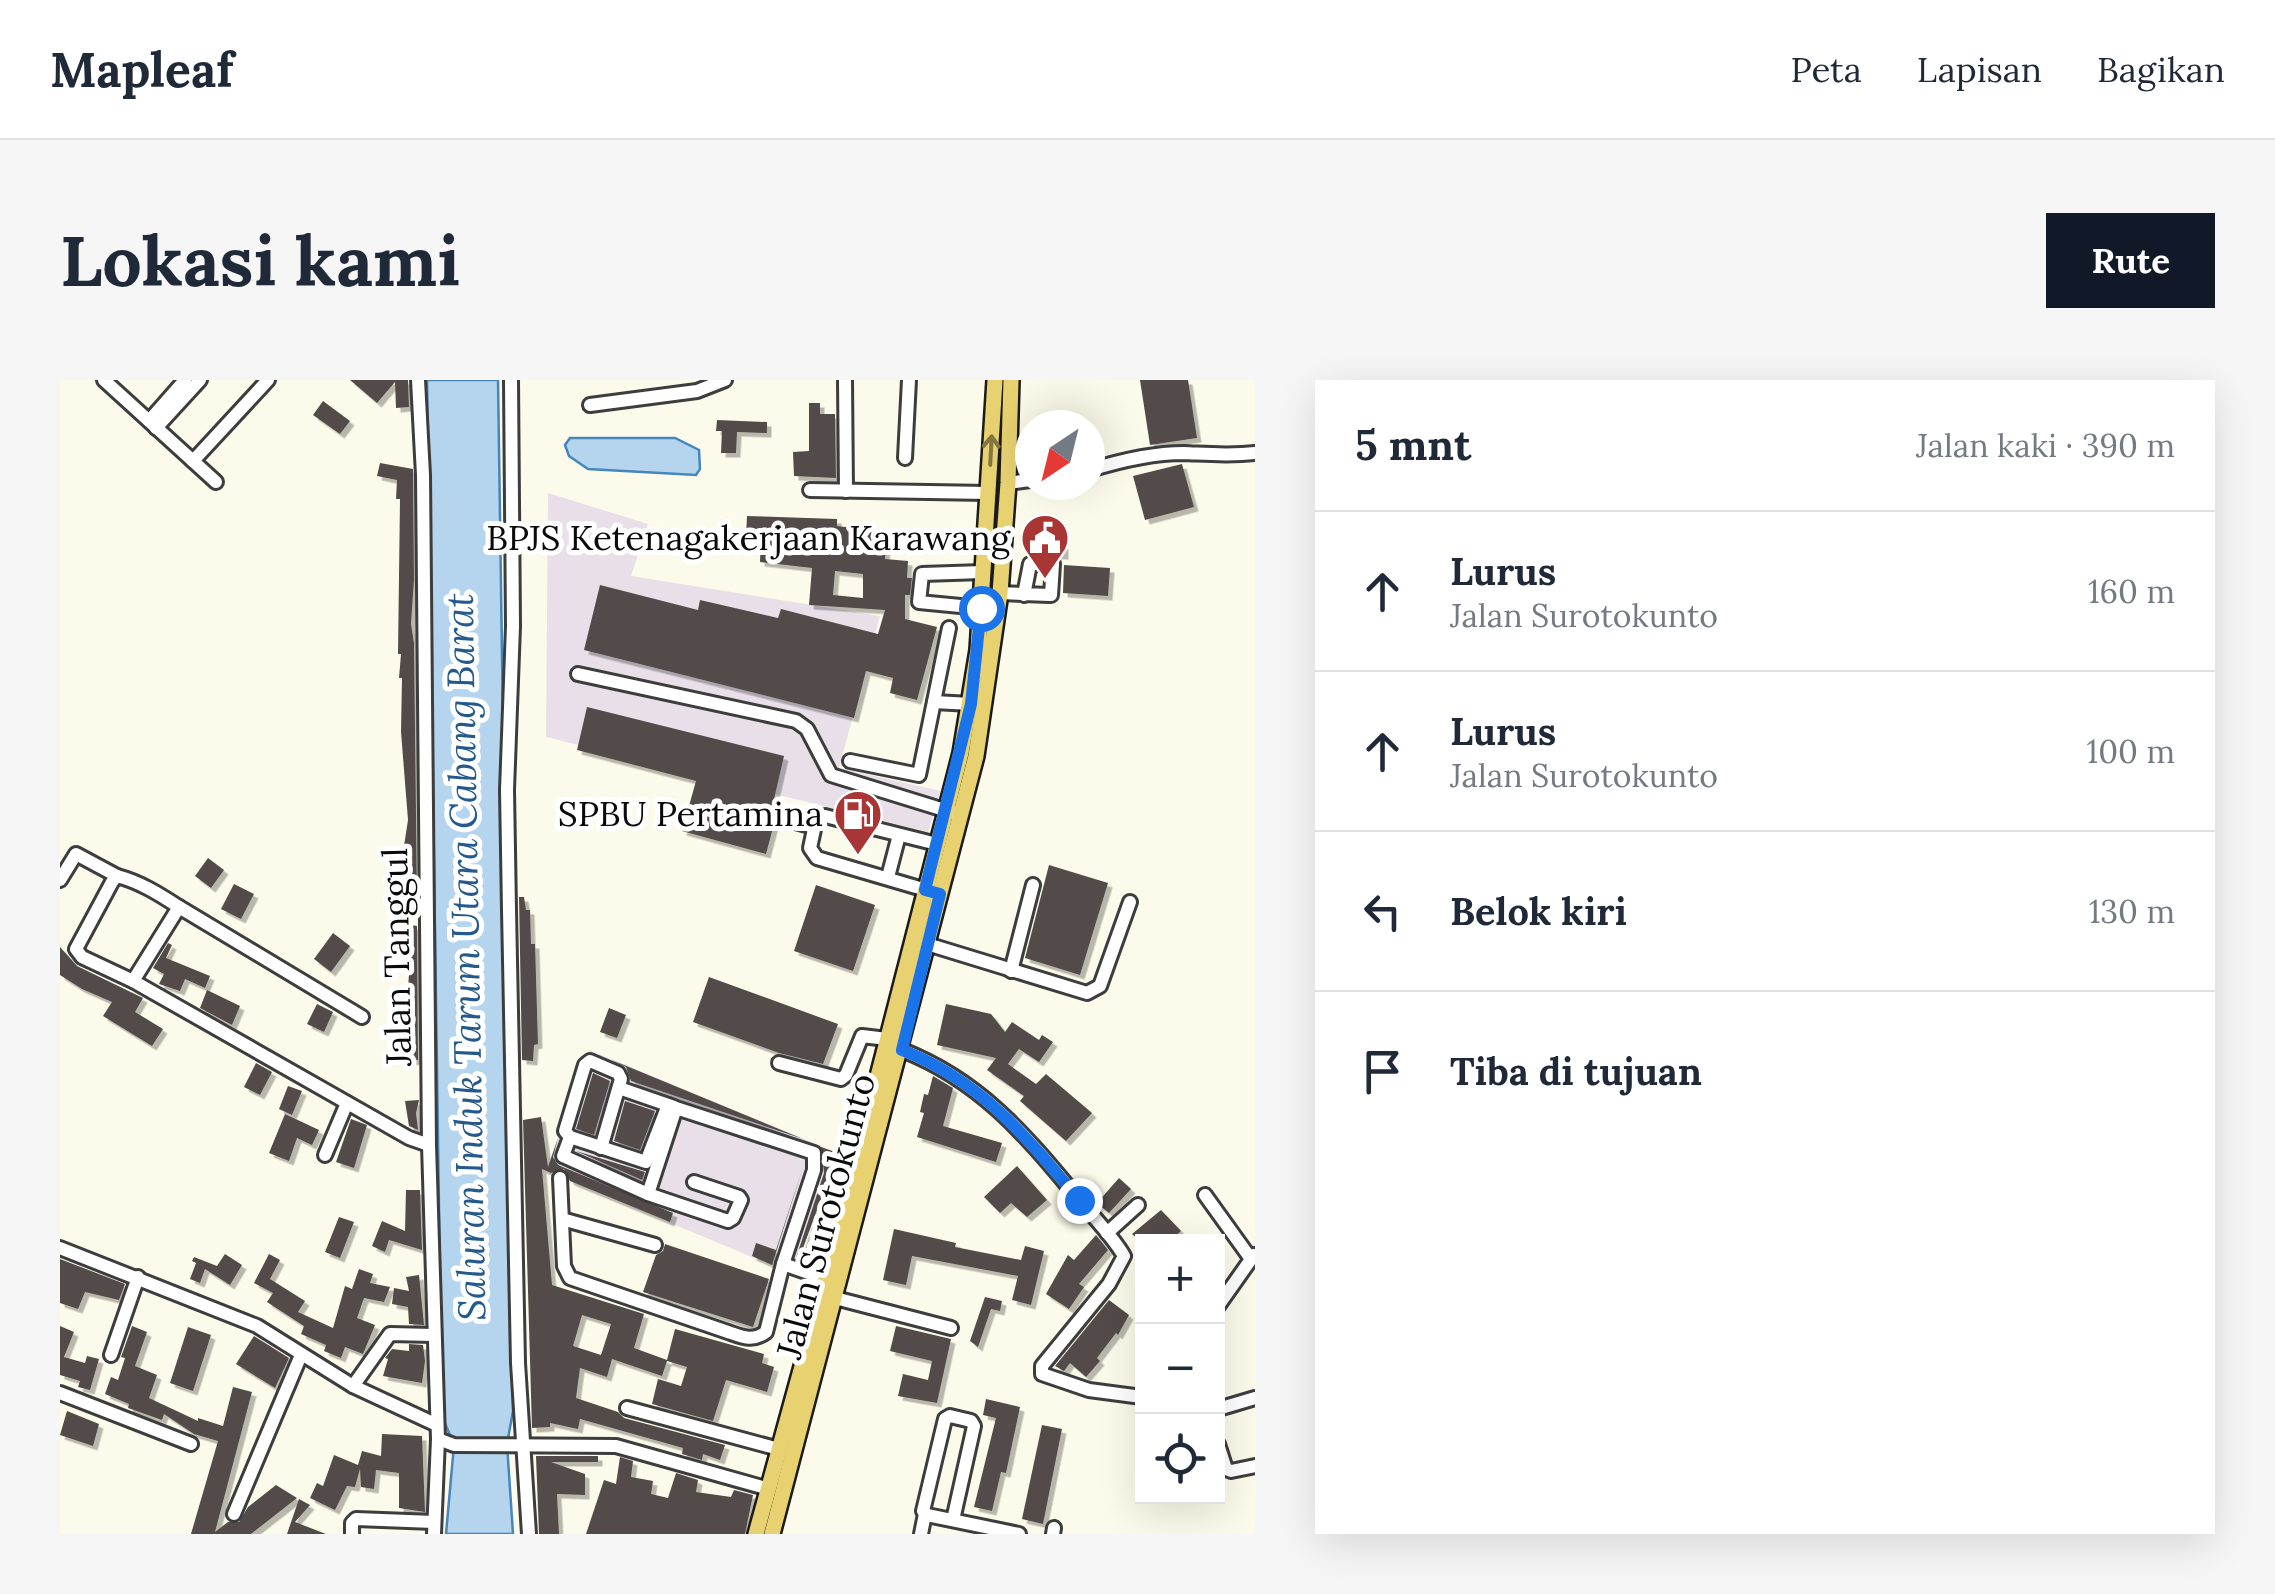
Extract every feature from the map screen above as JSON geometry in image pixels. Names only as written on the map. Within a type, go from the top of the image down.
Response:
[{"type":"main road","name":"Jalan Surotokunto","points":[[756,1534],[886,1039],[933,892],[953,813],[971,704],[981,608],[995,380]]},
{"type":"main road","name":"Jalan Surotokunto","points":[[772,1534],[902,1050],[927,944],[937,844],[976,756],[1000,593],[1010,380]]},
{"type":"street","points":[[152,425],[185,380]]},
{"type":"street","points":[[152,425],[200,380]]},
{"type":"street","points":[[193,461],[268,380]]},
{"type":"street","name":"Jalan Tanggul","points":[[418,380],[429,1145],[438,1439],[434,1528]]},
{"type":"street","points":[[511,380],[512,626],[507,790],[518,1363],[529,1534]]},
{"type":"street","points":[[590,405],[696,390],[725,380]]},
{"type":"street","points":[[845,380],[846,491]]},
{"type":"street","points":[[905,458],[909,380]]},
{"type":"street","points":[[107,381],[216,482]]},
{"type":"street","points":[[1105,466],[1168,455],[1255,453]]},
{"type":"street","points":[[1008,483],[1015,482]]},
{"type":"street","points":[[810,490],[988,494]]},
{"type":"street","points":[[981,608],[919,602],[922,574],[983,572]]},
{"type":"street","points":[[1000,593],[1024,595]]},
{"type":"street","points":[[850,761],[919,776],[949,628]]},
{"type":"street","points":[[578,674],[796,721],[806,730],[831,775],[953,813]]},
{"type":"street","points":[[934,702],[971,704]]},
{"type":"street","points":[[933,892],[816,858],[810,848],[816,820],[825,816],[937,844]]},
{"type":"street","points":[[788,820],[814,827]]},
{"type":"street","points":[[888,877],[899,835]]},
{"type":"street","points":[[60,880],[76,854],[116,876],[148,887],[362,1017]]},
{"type":"street","points":[[116,876],[76,948],[82,957],[134,981],[409,1138],[429,1145]]},
{"type":"street","points":[[1011,970],[1033,884]]},
{"type":"street","points":[[927,944],[1087,993],[1100,986],[1130,902]]},
{"type":"street","points":[[134,981],[179,907]]},
{"type":"street","points":[[779,1063],[841,1079],[862,1036],[886,1039]]},
{"type":"street","points":[[902,1050],[959,1077],[993,1104],[1020,1130],[1122,1252],[1124,1261],[1109,1284],[1041,1372],[1089,1390],[1135,1396]]},
{"type":"street","points":[[601,1148],[622,1079],[618,1073],[590,1061],[586,1063],[565,1130],[570,1137],[601,1148],[646,1162],[672,1107]]},
{"type":"street","points":[[560,1178],[564,1266],[570,1278],[749,1339],[766,1332],[814,1170],[814,1153],[619,1088]]},
{"type":"street","points":[[325,1155],[347,1103]]},
{"type":"street","points":[[648,1194],[672,1107]]},
{"type":"street","points":[[570,1137],[564,1158],[648,1194],[728,1222],[733,1218],[739,1197],[694,1182]]},
{"type":"street","points":[[1205,1195],[1253,1256],[1225,1296]]},
{"type":"street","points":[[1107,1232],[1138,1205]]},
{"type":"street","points":[[562,1219],[655,1245]]},
{"type":"street","points":[[60,1248],[257,1326],[353,1386],[435,1424]]},
{"type":"street","points":[[784,1264],[826,1279]]},
{"type":"street","points":[[111,1355],[138,1277]]},
{"type":"street","points":[[835,1298],[951,1328]]},
{"type":"street","points":[[353,1386],[390,1334],[433,1335]]},
{"type":"street","points":[[234,1514],[302,1355]]},
{"type":"street","points":[[60,1392],[191,1444]]},
{"type":"street","points":[[1225,1407],[1255,1398]]},
{"type":"street","points":[[627,1408],[779,1449]]},
{"type":"street","points":[[920,1534],[924,1503],[950,1416],[971,1421],[974,1426],[953,1520]]},
{"type":"street","points":[[438,1439],[454,1445],[616,1446],[769,1489]]},
{"type":"street","points":[[1225,1466],[1232,1471],[1255,1466]]},
{"type":"street","points":[[925,1514],[1019,1534]]},
{"type":"street","points":[[352,1534],[352,1522],[356,1519],[434,1528]]},
{"type":"shaded area","points":[[548,493],[648,524],[631,576],[880,616],[839,768],[941,791],[928,832],[546,737]]},
{"type":"shaded area","points":[[589,1050],[838,1153],[793,1274],[546,1171]]},
{"type":"water","name":"Saluran Induk Tarum Utara Cabang Barat","points":[[427,380],[498,380],[513,1411],[507,1444],[513,1534],[446,1534],[454,1445],[442,1416]]},
{"type":"water","points":[[570,438],[675,438],[699,450],[700,469],[696,475],[588,469],[569,456],[565,445]]},
{"type":"building","points":[[350,380],[408,380],[409,407],[396,408],[395,382],[377,403]]},
{"type":"building","points":[[1140,380],[1188,380],[1197,438],[1150,445]]},
{"type":"building","points":[[323,401],[350,421],[340,434],[313,415]]},
{"type":"building","points":[[809,403],[820,403],[820,414],[835,414],[836,478],[794,476],[793,452],[809,451]]},
{"type":"building","points":[[717,420],[767,422],[767,433],[737,432],[736,453],[721,453],[722,431],[716,431]]},
{"type":"building","points":[[380,463],[413,469],[411,624],[417,899],[408,899],[406,859],[402,859],[408,820],[398,654],[400,499],[396,499],[397,480],[377,476]]},
{"type":"building","points":[[1182,464],[1194,507],[1145,520],[1133,476]]},
{"type":"building","points":[[747,516],[837,519],[837,526],[887,532],[885,559],[908,561],[907,578],[912,578],[910,595],[905,595],[905,619],[937,627],[917,700],[890,693],[893,678],[866,671],[854,718],[584,650],[600,585],[698,610],[700,600],[778,618],[781,609],[878,634],[885,610],[809,605],[812,568],[760,562],[761,537],[746,537]],"holes":[[[835,571],[863,574],[863,598],[833,595]]]},
{"type":"building","points":[[1064,545],[1064,555],[1029,554],[1029,546]]},
{"type":"building","points":[[1064,565],[1110,568],[1108,596],[1063,593]]},
{"type":"building","points":[[587,707],[784,756],[772,808],[778,809],[766,854],[682,831],[696,781],[577,750]]},
{"type":"building","points":[[208,858],[224,870],[211,888],[195,876]]},
{"type":"building","points":[[1049,865],[1108,883],[1080,975],[1025,958]]},
{"type":"building","points":[[234,884],[254,894],[241,919],[221,909]]},
{"type":"building","points":[[816,885],[875,905],[853,971],[794,951]]},
{"type":"building","points":[[519,897],[524,897],[526,910],[530,910],[531,944],[535,944],[538,1044],[534,1045],[533,1061],[522,1060]]},
{"type":"building","points":[[412,925],[417,926],[418,1060],[408,1061],[403,1006],[407,1006]]},
{"type":"building","points":[[333,933],[350,946],[331,972],[314,959]]},
{"type":"building","points":[[168,943],[172,945],[166,958],[210,976],[205,988],[185,979],[180,991],[159,984],[164,974],[153,968]]},
{"type":"building","points":[[60,947],[77,966],[143,998],[135,1012],[163,1029],[152,1046],[103,1016],[112,1002],[60,975]]},
{"type":"building","points":[[709,977],[838,1024],[823,1064],[779,1053],[693,1022]]},
{"type":"building","points":[[207,990],[240,1006],[232,1025],[200,1008]]},
{"type":"building","points":[[317,1004],[333,1012],[324,1032],[307,1024]]},
{"type":"building","points":[[946,1004],[991,1014],[1005,1032],[1012,1022],[1039,1040],[1042,1035],[1053,1042],[1039,1062],[1019,1049],[1008,1064],[1036,1084],[1046,1074],[1092,1113],[1066,1141],[1020,1101],[1024,1096],[987,1070],[996,1058],[937,1045]]},
{"type":"building","points":[[609,1008],[626,1015],[617,1038],[600,1032]]},
{"type":"building","points":[[612,1060],[803,1139],[631,1081],[626,1067]]},
{"type":"building","points":[[256,1063],[272,1072],[260,1095],[244,1087]]},
{"type":"building","points":[[593,1073],[610,1081],[594,1135],[576,1129]]},
{"type":"building","points":[[933,1076],[953,1088],[943,1126],[1002,1143],[996,1162],[917,1137],[924,1113],[920,1112],[924,1094],[928,1095]]},
{"type":"building","points":[[288,1086],[302,1091],[292,1115],[279,1109]]},
{"type":"building","points":[[419,1100],[418,1130],[409,1126],[405,1101]]},
{"type":"building","points":[[625,1101],[655,1111],[640,1150],[614,1141]]},
{"type":"building","points":[[285,1114],[319,1130],[312,1145],[297,1138],[289,1161],[269,1153]]},
{"type":"building","points":[[541,1117],[548,1167],[558,1138],[553,1157],[558,1165],[673,1213],[670,1222],[570,1181],[564,1169],[551,1173],[542,1169],[552,1285],[644,1314],[634,1348],[667,1360],[675,1329],[764,1354],[762,1363],[774,1367],[767,1392],[726,1380],[713,1421],[652,1404],[658,1379],[681,1386],[687,1367],[667,1361],[662,1376],[612,1359],[607,1377],[580,1368],[576,1398],[618,1412],[624,1418],[725,1445],[720,1460],[703,1454],[702,1460],[682,1454],[683,1448],[580,1419],[578,1429],[550,1423],[550,1427],[532,1428],[523,1120]],"holes":[[[582,1315],[611,1324],[601,1355],[573,1346]]]},
{"type":"building","points":[[351,1119],[367,1125],[354,1168],[336,1162]]},
{"type":"building","points":[[821,1147],[838,1153],[799,1259],[796,1258],[824,1173]]},
{"type":"building","points":[[576,1151],[645,1172],[642,1180]]},
{"type":"building","points":[[804,1164],[772,1265],[752,1256],[756,1243],[776,1250]]},
{"type":"building","points":[[1017,1166],[1047,1200],[1027,1217],[1011,1203],[1000,1213],[984,1197]]},
{"type":"building","points":[[1119,1178],[1131,1189],[1109,1213],[1097,1203]]},
{"type":"building","points":[[406,1190],[420,1190],[422,1250],[389,1240],[385,1252],[372,1246],[382,1221],[405,1231]]},
{"type":"building","points":[[1161,1210],[1181,1231],[1135,1237],[1132,1234]]},
{"type":"building","points":[[339,1217],[354,1222],[340,1258],[325,1252]]},
{"type":"building","points":[[894,1229],[956,1243],[955,1247],[1021,1260],[1025,1246],[1044,1251],[1031,1305],[1012,1300],[1018,1276],[912,1256],[906,1285],[883,1280]]},
{"type":"building","points":[[1096,1235],[1108,1250],[1079,1284],[1084,1287],[1069,1309],[1046,1294],[1068,1255],[1074,1260]]},
{"type":"building","points":[[665,1244],[769,1279],[753,1327],[643,1292],[656,1255]]},
{"type":"building","points":[[225,1254],[242,1265],[230,1285],[205,1269],[200,1283],[190,1279],[196,1263],[192,1261],[194,1257],[217,1266]]},
{"type":"building","points":[[269,1254],[280,1260],[270,1279],[305,1301],[298,1312],[333,1328],[345,1286],[352,1289],[359,1269],[373,1274],[370,1283],[390,1287],[384,1302],[364,1298],[357,1318],[375,1325],[363,1354],[345,1347],[341,1358],[324,1351],[326,1345],[301,1334],[304,1326],[267,1302],[273,1293],[254,1283]]},
{"type":"building","points":[[60,1259],[125,1284],[119,1300],[85,1292],[78,1309],[60,1303]]},
{"type":"building","points":[[419,1275],[424,1325],[409,1324],[408,1307],[392,1304],[394,1288],[409,1291],[406,1277]]},
{"type":"building","points":[[985,1297],[1002,1301],[1000,1311],[991,1309],[978,1347],[970,1341]]},
{"type":"building","points":[[1109,1300],[1129,1315],[1118,1335],[1097,1358],[1100,1361],[1086,1377],[1070,1363],[1064,1371],[1055,1366]]},
{"type":"building","points":[[60,1326],[74,1332],[64,1357],[85,1363],[87,1356],[99,1359],[90,1390],[78,1387],[80,1381],[60,1375]]},
{"type":"building","points":[[132,1326],[147,1332],[135,1366],[157,1375],[149,1398],[198,1421],[223,1426],[233,1387],[252,1392],[215,1532],[228,1522],[239,1522],[248,1507],[276,1485],[297,1498],[251,1534],[191,1534],[218,1441],[194,1434],[164,1414],[162,1420],[128,1408],[129,1404],[105,1394],[111,1377],[118,1380]]},
{"type":"building","points":[[896,1326],[951,1339],[937,1403],[898,1396],[903,1374],[928,1380],[932,1361],[890,1351]]},
{"type":"building","points":[[188,1327],[211,1335],[193,1391],[170,1383]]},
{"type":"building","points":[[254,1336],[289,1358],[275,1388],[236,1364]]},
{"type":"building","points":[[409,1344],[423,1345],[422,1383],[383,1376],[388,1359],[385,1358],[392,1349],[409,1351]]},
{"type":"building","points":[[986,1399],[1020,1407],[1006,1473],[1001,1472],[992,1511],[974,1507],[996,1418],[983,1415]]},
{"type":"building","points":[[67,1411],[99,1424],[93,1446],[60,1435]]},
{"type":"building","points":[[1042,1425],[1062,1429],[1043,1524],[1022,1519]]},
{"type":"building","points":[[382,1434],[422,1436],[425,1512],[399,1508],[399,1473],[376,1470],[374,1489],[361,1487],[360,1469],[355,1487],[347,1486],[335,1510],[310,1498],[317,1483],[323,1486],[334,1455],[358,1465],[362,1451],[381,1456]]},
{"type":"building","points":[[536,1456],[598,1456],[598,1462],[551,1462],[585,1474],[585,1495],[557,1494],[559,1534],[539,1534]]},
{"type":"building","points":[[620,1457],[633,1461],[631,1477],[653,1481],[651,1494],[668,1498],[676,1473],[698,1480],[696,1492],[731,1497],[734,1490],[753,1495],[745,1534],[586,1534],[604,1480],[616,1484]]},
{"type":"building","points":[[299,1499],[310,1505],[295,1522],[326,1534],[287,1534]]},
{"type":"place","name":"BPJS Ketenagakerjaan Karawang","points":[[1045,580]]},
{"type":"place","name":"SPBU Pertamina","points":[[858,856]]},
{"type":"route","points":[[981,608],[971,704],[925,890],[940,894],[902,1050],[959,1077],[993,1104],[1079,1200]]}]
